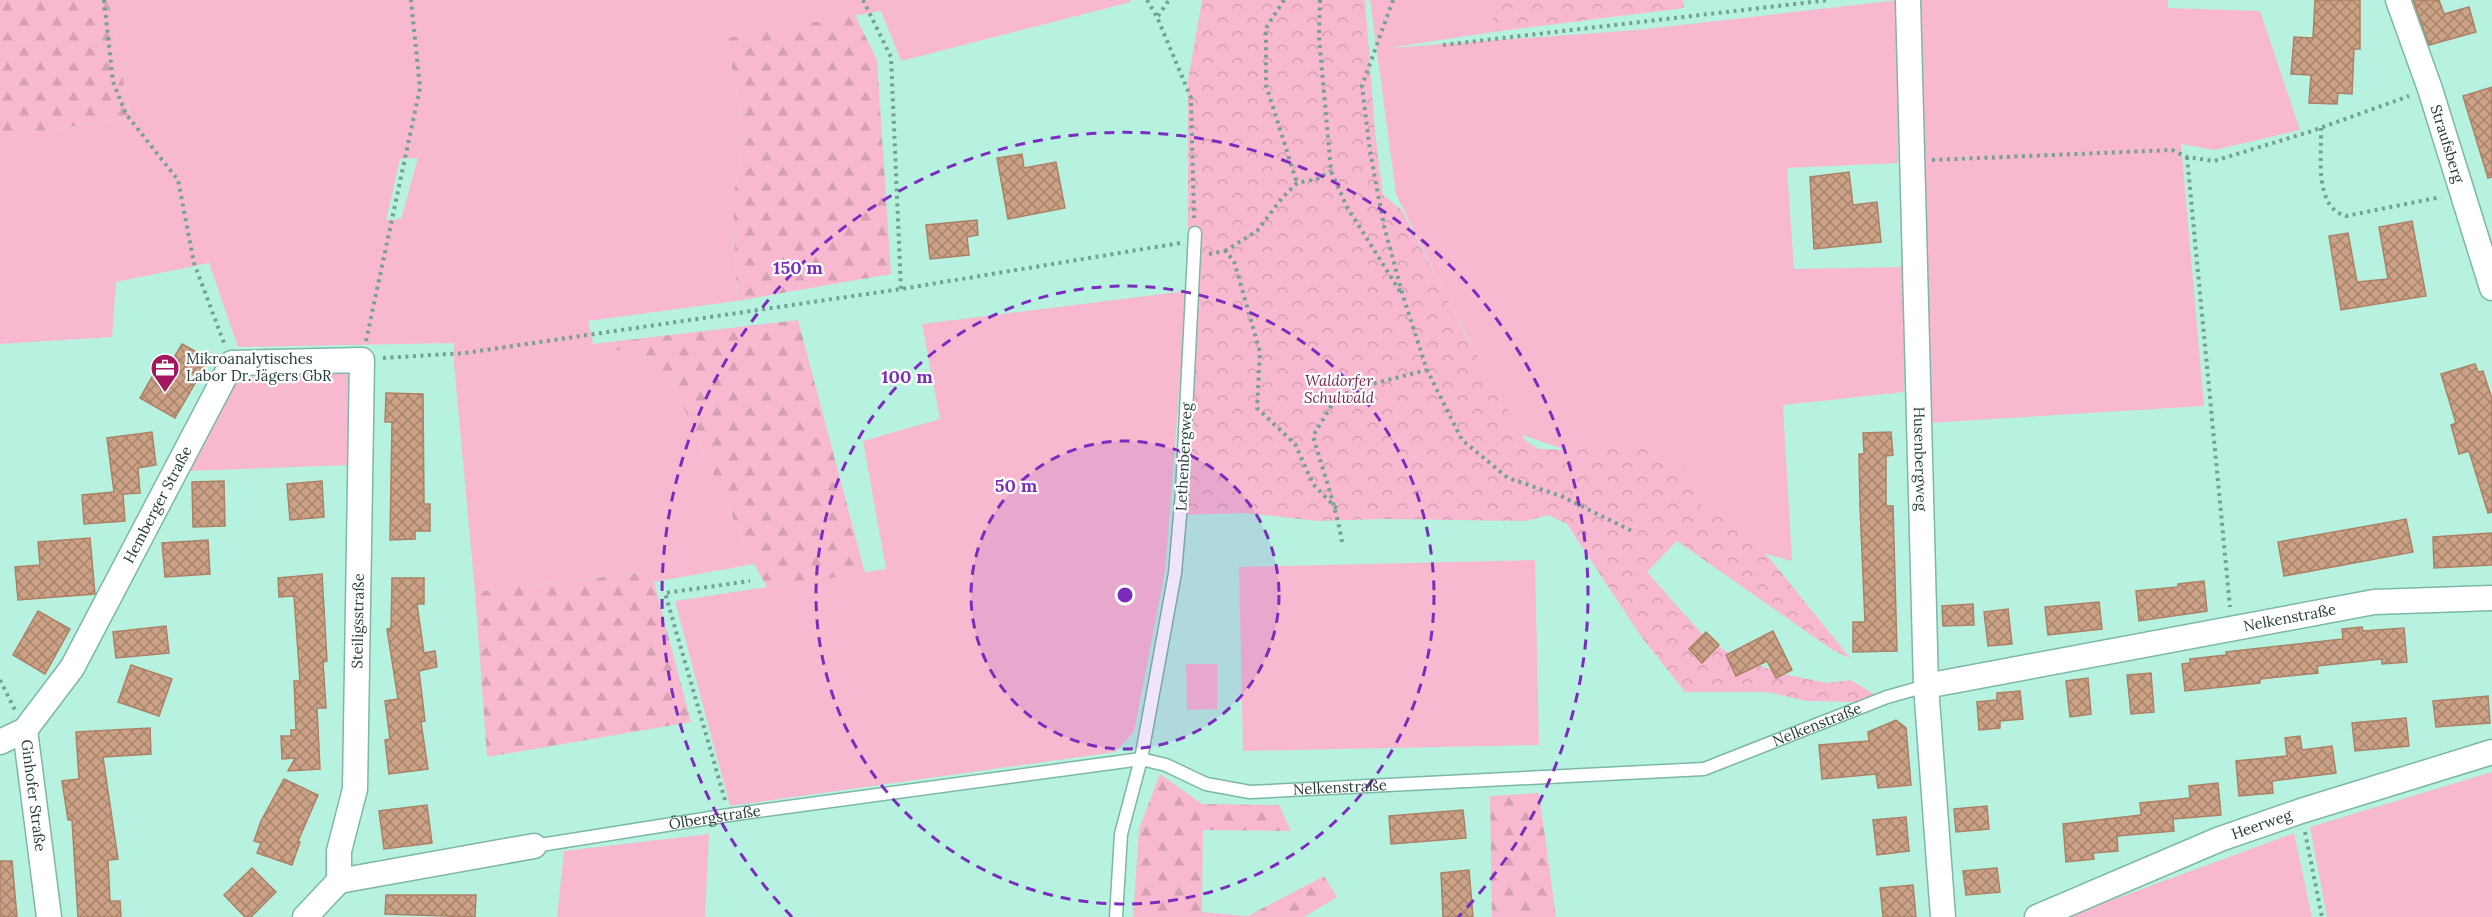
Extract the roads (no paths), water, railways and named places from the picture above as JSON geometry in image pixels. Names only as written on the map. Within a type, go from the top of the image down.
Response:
[{"type":"street","name":"Husenbergweg","points":[[1908,0],[1926,686],[1943,917]]},
{"type":"street","name":"Straufsberg","points":[[2398,0],[2430,89],[2492,288]]},
{"type":"street","name":"Hemberger Straße","points":[[0,742],[25,730],[72,668],[232,363],[362,360]]},
{"type":"street","name":"Steiligsstraße","points":[[339,881],[339,851],[355,789],[362,360]]},
{"type":"street","name":"Nelkenstraße","points":[[1926,686],[2374,602],[2492,598]]},
{"type":"street","name":"Ginhofer Straße","points":[[25,730],[48,917]]},
{"type":"street","name":"Heerweg","points":[[2037,917],[2220,839],[2301,811],[2492,752]]},
{"type":"street","name":"Ölbergstraße","points":[[339,881],[534,846]]},
{"type":"street","points":[[305,917],[339,881]]},
{"type":"lane","name":"Lethenbergweg","points":[[1116,917],[1121,834],[1141,759],[1175,573],[1182,492],[1195,237]]},
{"type":"lane","name":"Nelkenstraße","points":[[1141,759],[1166,765],[1206,784],[1250,792],[1704,769],[1887,697],[1926,686]]},
{"type":"lane","name":"Ölbergstraße","points":[[534,846],[729,815],[1141,759]]},
{"type":"place","name":"Mikroanalytisches Labor Dr. Jägers GbR","points":[[165,394]]},
{"type":"park label","name":"Waldorfer Schulwald","points":[[1339,390]]}]
